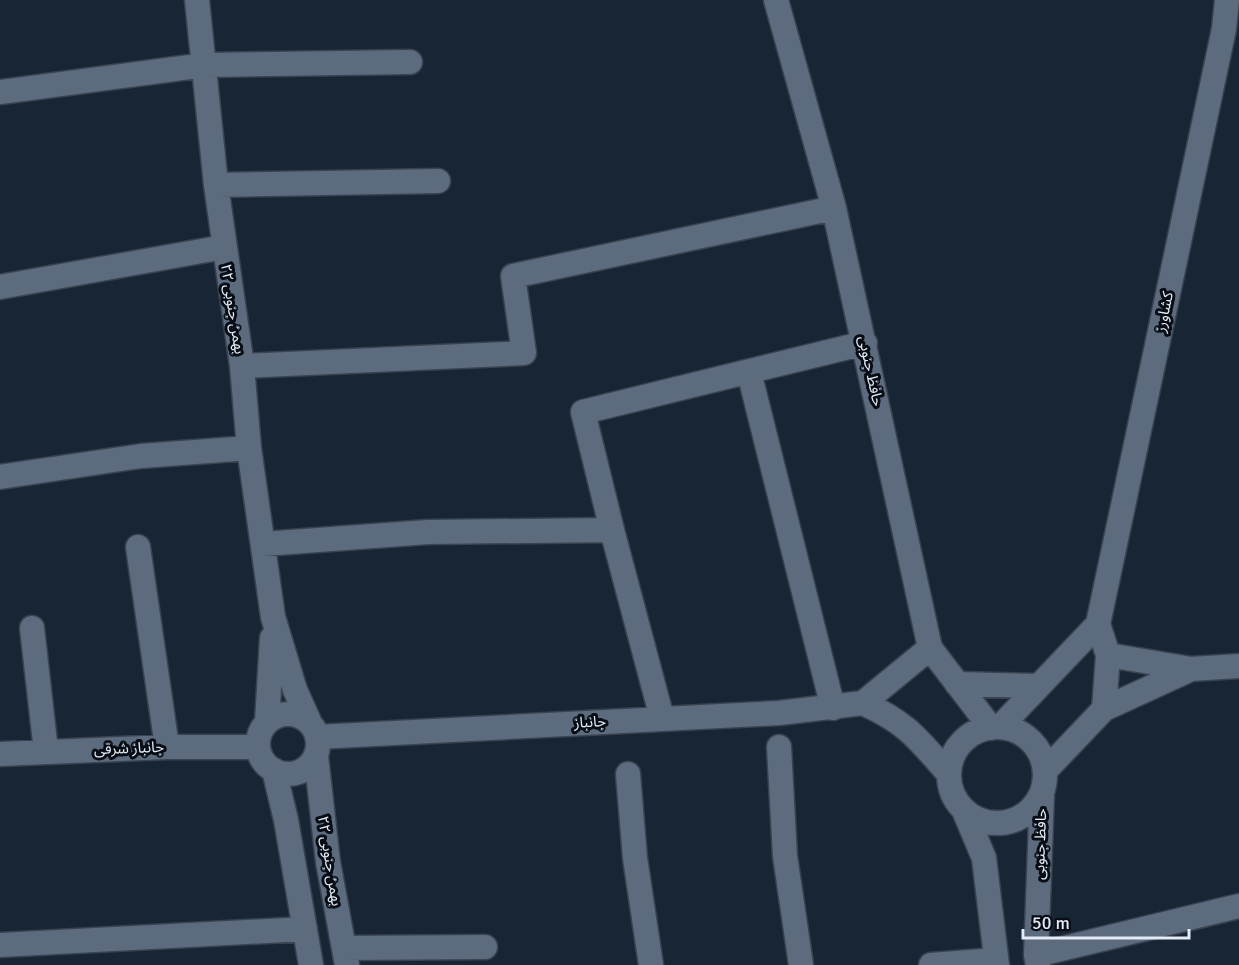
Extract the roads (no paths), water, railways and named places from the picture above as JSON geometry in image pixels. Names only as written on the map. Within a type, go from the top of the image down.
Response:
[{"type":"street","name":"۲۲ بهمن جنوبی","points":[[197,0],[216,185],[242,366],[249,448],[273,617],[292,681],[314,738],[328,862],[346,956]]},
{"type":"street","name":"حافظ جنوبی","points":[[776,0],[834,208],[930,648],[957,684],[995,727]]},
{"type":"street","name":"کشاورز","points":[[1098,624],[1231,30],[1227,0]]},
{"type":"street","points":[[0,92],[205,65],[410,62]]},
{"type":"street","points":[[216,185],[438,181]]},
{"type":"street","points":[[242,366],[524,353],[513,276],[834,208]]},
{"type":"street","points":[[0,287],[224,247]]},
{"type":"street","points":[[662,718],[583,412],[865,343]]},
{"type":"street","points":[[749,372],[833,708]]},
{"type":"street","points":[[0,477],[141,456],[249,448]]},
{"type":"street","points":[[263,544],[428,532],[612,530]]},
{"type":"street","points":[[138,547],[167,747]]},
{"type":"street","name":"۲۲ بهمن جنوبی","points":[[267,722],[273,617]]},
{"type":"street","points":[[931,965],[995,963],[984,858],[965,813],[951,795],[948,773],[957,748],[968,736],[995,727],[1098,624],[1108,655],[1104,710]]},
{"type":"street","points":[[32,628],[46,751]]},
{"type":"street","points":[[930,648],[863,704],[889,715],[910,729],[948,773]]},
{"type":"street","points":[[1108,655],[1191,669],[1239,666]]},
{"type":"street","points":[[965,813],[986,823],[1008,823],[1029,813],[1044,783],[1104,710],[1191,669]]},
{"type":"street","points":[[957,684],[1038,686]]},
{"type":"street","name":"جانباز","points":[[314,738],[779,713],[863,704]]},
{"type":"street","points":[[292,714],[314,738],[302,771],[292,774],[274,770],[266,764],[258,747],[262,729],[267,722],[274,717],[292,714]]},
{"type":"street","points":[[995,727],[1026,736],[1042,758],[1044,783]]},
{"type":"street","name":"جانباز شرقی","points":[[0,754],[167,747],[258,747]]},
{"type":"street","points":[[779,747],[785,856],[801,965]]},
{"type":"street","points":[[274,770],[286,820],[311,965]]},
{"type":"street","points":[[628,774],[635,858],[651,965]]},
{"type":"street","name":"حافظ جنوبی","points":[[1037,960],[1044,783]]},
{"type":"street","points":[[1037,960],[1239,906]]},
{"type":"street","points":[[0,945],[305,928]]},
{"type":"street","points":[[346,956],[484,947]]}]
